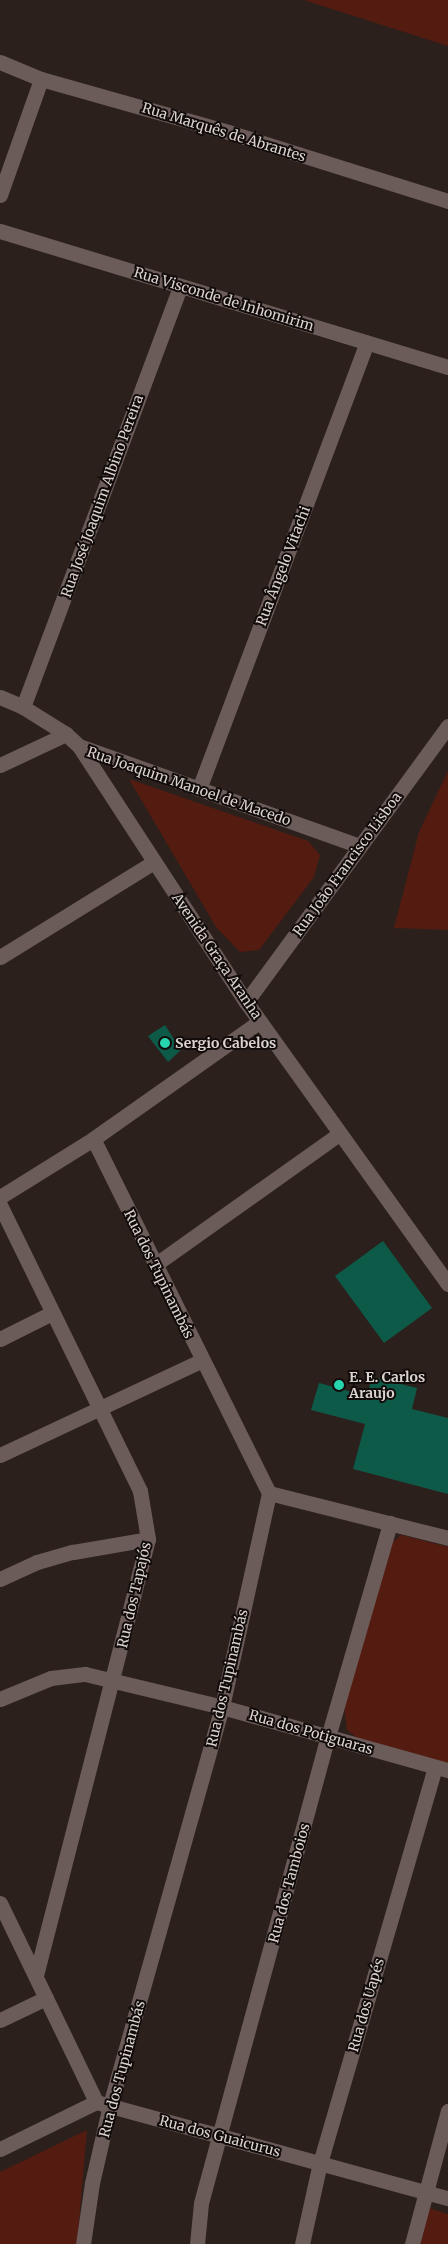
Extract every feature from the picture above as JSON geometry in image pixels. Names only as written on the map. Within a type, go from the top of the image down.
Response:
[{"type":"street","name":"Rua Marquês de Abrantes","points":[[0,62],[41,79],[228,132],[448,201]]},
{"type":"street","points":[[0,194],[41,79]]},
{"type":"street","name":"Rua Visconde de Inhomirim","points":[[0,231],[448,367]]},
{"type":"street","name":"Rua José Joaquim Albino Pereira","points":[[23,707],[180,286]]},
{"type":"street","name":"Rua Ângelo Vitachi","points":[[199,789],[367,343]]},
{"type":"street","name":"Rua Joaquim Manoel de Macedo","points":[[0,697],[23,707],[66,734],[79,746],[360,846]]},
{"type":"street","name":"Rua João Francisco Lisboa","points":[[246,1002],[448,726]]},
{"type":"street","points":[[0,765],[66,734]]},
{"type":"street","name":"Avenida Graça Aranha","points":[[79,746],[246,1002],[448,1284]]},
{"type":"street","points":[[0,957],[154,862]]},
{"type":"street","points":[[0,1197],[94,1140],[260,1021]]},
{"type":"street","points":[[156,1264],[339,1134]]},
{"type":"street","name":"Rua dos Tupinambás","points":[[83,2244],[103,2103],[222,1707],[269,1493],[201,1361],[156,1264],[94,1140]]},
{"type":"street","name":"Rua dos Tapajós","points":[[0,1205],[97,1408],[140,1491],[148,1539],[114,1679],[36,1976]]},
{"type":"street","points":[[0,1338],[52,1313]]},
{"type":"street","points":[[0,1455],[201,1361]]},
{"type":"street","points":[[269,1493],[448,1538]]},
{"type":"street","name":"Rua dos Tamboios","points":[[197,2244],[201,2204],[222,2136],[328,1737],[390,1524]]},
{"type":"street","points":[[0,1579],[37,1562],[73,1552],[148,1539]]},
{"type":"street","name":"Rua dos Potiguaras","points":[[0,1699],[51,1678],[85,1674],[114,1679],[222,1707],[441,1768]]},
{"type":"street","name":"Rua dos Uapés","points":[[302,2244],[320,2163],[441,1768]]},
{"type":"street","points":[[0,1903],[46,1998],[103,2103],[0,2150]]},
{"type":"street","points":[[0,2020],[46,1998]]},
{"type":"street","name":"Rua dos Guaicurus","points":[[103,2103],[448,2198]]},
{"type":"street","points":[[412,2244],[448,2111]]},
{"type":"shaded area","points":[[304,0],[448,0],[448,46]]},
{"type":"shaded area","points":[[448,771],[448,930],[394,928],[419,832]]},
{"type":"shaded area","points":[[129,779],[308,841],[320,855],[314,877],[259,950],[240,952],[216,927]]},
{"type":"shaded area","points":[[401,1535],[448,1547],[448,1765],[360,1740],[347,1730],[344,1705],[393,1542]]},
{"type":"shaded area","points":[[87,2130],[77,2244],[0,2244],[0,2172]]},
{"type":"shaded area","points":[[429,2208],[448,2214],[448,2244],[418,2244]]},
{"type":"building","name":"Sergio Cabelos","points":[[165,1025],[181,1050],[168,1062],[148,1036]]},
{"type":"building","points":[[383,1241],[432,1308],[384,1343],[335,1276]]},
{"type":"building","points":[[372,1377],[417,1388],[412,1409],[448,1418],[448,1494],[353,1469],[365,1424],[311,1410],[319,1383],[367,1396]]},
{"type":"place","name":"Sergio Cabelos","points":[[165,1043]]},
{"type":"place","name":"E. E. Carlos Araujo","points":[[339,1385]]}]
